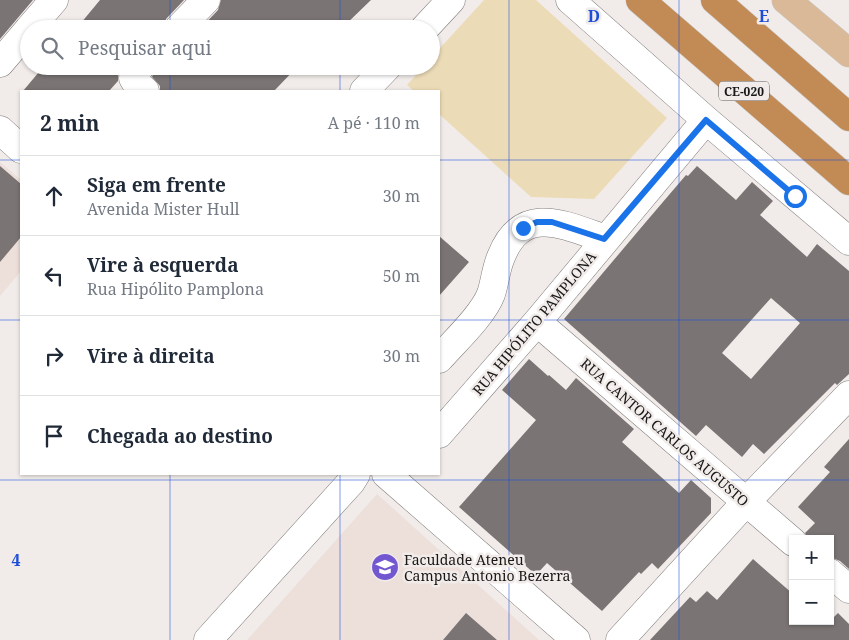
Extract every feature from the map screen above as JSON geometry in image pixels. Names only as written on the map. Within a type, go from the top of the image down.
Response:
[{"type":"highway","name":"CE-020","points":[[640,0],[849,181]]},
{"type":"highway","points":[[715,0],[849,117]]},
{"type":"main road","points":[[786,0],[849,53]]},
{"type":"street","points":[[37,20],[54,0]]},
{"type":"street","points":[[187,20],[206,0]]},
{"type":"street","points":[[433,20],[452,0]]},
{"type":"street","points":[[570,0],[706,120],[849,241]]},
{"type":"street","points":[[0,63],[20,40]]},
{"type":"street","points":[[134,75],[133,78],[136,83],[144,90]]},
{"type":"street","points":[[365,90],[379,75]]},
{"type":"street","name":"RUA HIPÓLITO PAMPLONA","points":[[440,433],[537,322],[604,239],[706,120]]},
{"type":"street","points":[[0,130],[20,147]]},
{"type":"street","points":[[440,359],[477,316],[491,295],[501,256],[512,238],[523,228],[537,222],[552,222],[604,239]]},
{"type":"street","name":"RUA CANTOR CARLOS AUGUSTO","points":[[537,322],[789,539]]},
{"type":"street","points":[[620,640],[746,502],[849,395]]},
{"type":"street","points":[[208,640],[318,520],[355,475]]},
{"type":"street","points":[[396,477],[576,640]]},
{"type":"street","points":[[834,576],[849,589]]},
{"type":"shaded area","points":[[484,0],[536,0],[667,118],[594,199],[531,197],[440,115],[440,90],[413,90],[407,85],[416,75],[440,75],[440,48]]},
{"type":"shaded area","points":[[0,162],[20,179],[20,272],[0,296]]},
{"type":"shaded area","name":"Faculdade Ateneu Campus Antonio Bezerra","points":[[377,494],[539,640],[247,640]]},
{"type":"building","points":[[0,0],[33,0],[0,39]]},
{"type":"building","points":[[100,0],[184,0],[166,20],[83,20]]},
{"type":"building","points":[[221,0],[371,0],[350,20],[209,20],[218,10]]},
{"type":"building","points":[[36,75],[118,75],[118,81],[110,90],[24,90]]},
{"type":"building","points":[[153,75],[289,75],[275,90],[160,90],[160,86],[152,77]]},
{"type":"building","points":[[0,166],[20,183],[20,238],[0,262]]},
{"type":"building","points":[[697,166],[736,200],[752,182],[773,201],[760,215],[807,257],[817,244],[849,271],[849,374],[837,385],[835,383],[764,454],[753,444],[742,457],[706,425],[696,436],[564,319],[686,175],[688,176]],"holes":[[[771,298],[800,323],[751,379],[722,353]]]},
{"type":"building","points":[[440,237],[469,262],[440,295]]},
{"type":"building","points":[[529,359],[566,390],[576,378],[634,429],[622,442],[679,493],[691,480],[711,498],[711,513],[658,569],[652,563],[641,574],[639,572],[602,611],[547,563],[536,575],[459,507],[536,420],[502,390]]},
{"type":"building","points":[[849,439],[849,569],[834,559],[834,535],[806,535],[805,533],[815,523],[798,507],[830,472],[824,467]]},
{"type":"building","points":[[753,559],[789,590],[789,625],[834,625],[834,617],[838,613],[849,624],[849,640],[650,640],[690,597],[696,602],[707,591],[717,600]]},
{"type":"building","points":[[466,613],[497,640],[443,640]]},
{"type":"place","name":"Faculdade Ateneu Campus Antonio Bezerra","points":[[385,567]]},
{"type":"route","points":[[523,228],[537,222],[552,222],[604,239],[706,120],[795,196]]}]
